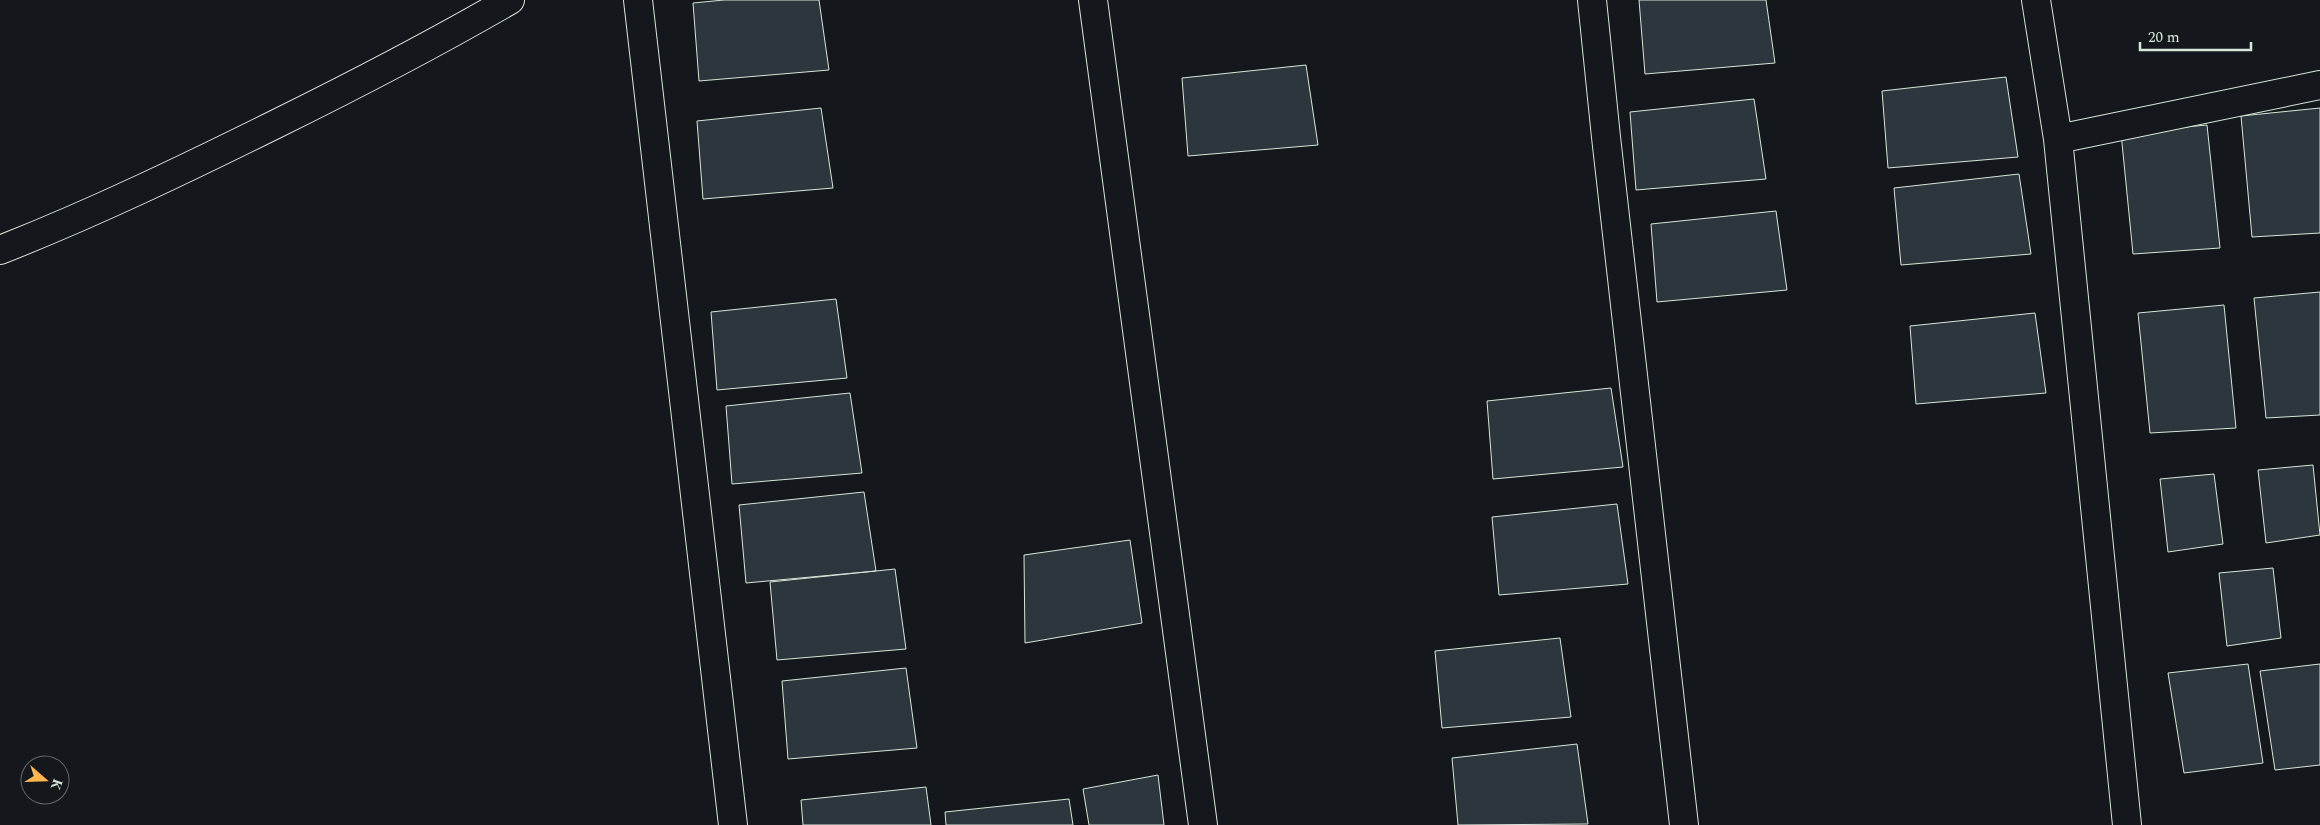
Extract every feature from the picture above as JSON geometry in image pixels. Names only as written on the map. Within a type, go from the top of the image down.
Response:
[{"type":"street","points":[[0,250],[73,221],[210,157],[346,89],[510,0]]},
{"type":"street","points":[[638,0],[733,825]]},
{"type":"street","points":[[1093,0],[1203,825]]},
{"type":"street","points":[[1592,0],[1684,825]]},
{"type":"street","points":[[2036,0],[2058,139],[2127,825]]},
{"type":"street","points":[[2058,139],[2320,85]]},
{"type":"building","points":[[724,0],[819,0],[829,70],[699,81],[693,3]]},
{"type":"building","points":[[1639,0],[1766,0],[1775,63],[1645,74]]},
{"type":"building","points":[[1306,65],[1318,145],[1188,156],[1182,78]]},
{"type":"building","points":[[2006,77],[2018,157],[1888,168],[1882,91]]},
{"type":"building","points":[[1754,99],[1766,179],[1636,190],[1630,112]]},
{"type":"building","points":[[821,108],[833,188],[703,199],[697,121]]},
{"type":"building","points":[[2320,108],[2320,233],[2252,237],[2241,116]]},
{"type":"building","points":[[2207,125],[2220,248],[2133,254],[2121,133]]},
{"type":"building","points":[[2019,174],[2031,254],[1901,265],[1894,188]]},
{"type":"building","points":[[1776,211],[1787,290],[1657,302],[1651,224]]},
{"type":"building","points":[[2320,292],[2320,415],[2266,418],[2254,298]]},
{"type":"building","points":[[836,299],[847,378],[717,390],[711,312]]},
{"type":"building","points":[[2224,305],[2236,428],[2150,433],[2138,313]]},
{"type":"building","points":[[2035,313],[2046,393],[1916,404],[1910,326]]},
{"type":"building","points":[[1611,388],[1623,467],[1493,479],[1487,401]]},
{"type":"building","points":[[850,393],[862,473],[732,484],[726,406]]},
{"type":"building","points":[[2313,465],[2320,535],[2266,543],[2258,470]]},
{"type":"building","points":[[2214,474],[2223,544],[2168,552],[2160,479]]},
{"type":"building","points":[[864,492],[876,571],[746,583],[739,505]]},
{"type":"building","points":[[1617,504],[1628,584],[1499,595],[1492,517]]},
{"type":"building","points":[[1130,540],[1142,623],[1025,643],[1024,555]]},
{"type":"building","points":[[2273,568],[2281,638],[2227,646],[2219,573]]},
{"type":"building","points":[[895,569],[906,649],[777,660],[770,582]]},
{"type":"building","points":[[1560,638],[1571,717],[1442,728],[1435,651]]},
{"type":"building","points":[[2248,664],[2263,763],[2184,773],[2168,673]]},
{"type":"building","points":[[2320,664],[2320,765],[2275,770],[2260,671]]},
{"type":"building","points":[[906,668],[917,748],[788,759],[782,681]]},
{"type":"building","points":[[1577,744],[1588,824],[1458,825],[1452,758]]},
{"type":"building","points":[[1158,775],[1164,825],[1089,825],[1083,789]]},
{"type":"building","points":[[926,787],[931,825],[803,825],[801,800]]},
{"type":"building","points":[[1069,799],[1073,825],[946,825],[945,812]]}]
